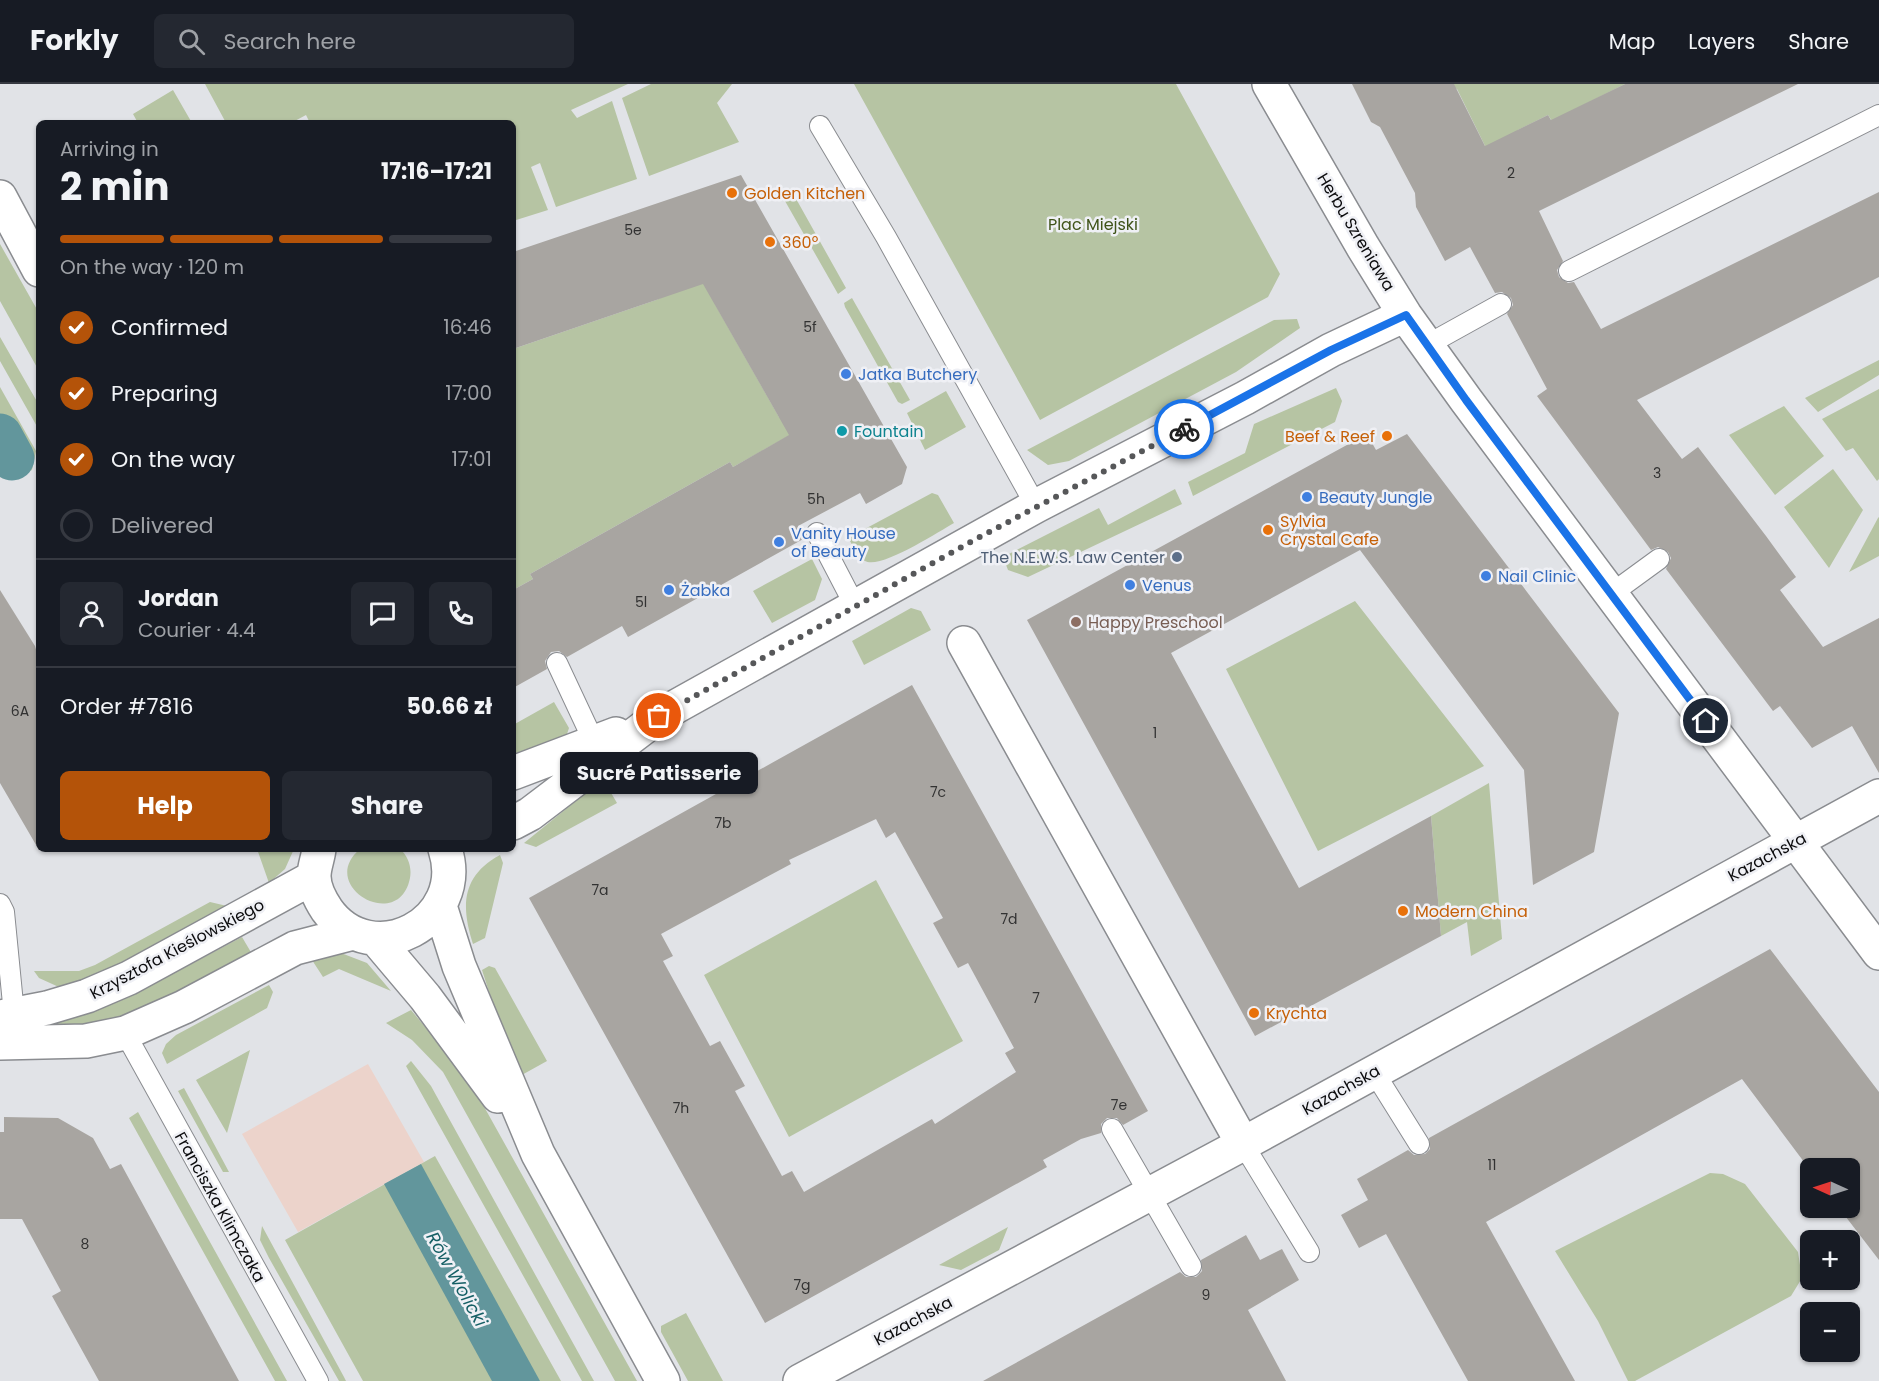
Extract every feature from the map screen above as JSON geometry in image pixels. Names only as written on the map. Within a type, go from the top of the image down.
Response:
[{"type":"street","name":"Herbu Szreniawa","points":[[1269,84],[1406,315],[1427,345],[1879,953]]},
{"type":"street","points":[[0,197],[36,264]]},
{"type":"street","points":[[516,772],[659,716],[1036,506],[1245,398],[1331,350],[1406,315]]},
{"type":"street","points":[[964,643],[1243,1144]]},
{"type":"street","points":[[516,822],[659,716]]},
{"type":"street","name":"Kazachska","points":[[800,1381],[1243,1144],[1879,796]]},
{"type":"street","points":[[0,1043],[86,1041],[125,1033],[184,1007],[296,948],[364,936],[401,937],[423,925],[445,878],[469,852]]},
{"type":"street","points":[[317,863],[320,900],[334,919],[364,936],[472,1058],[538,1154],[663,1381]]},
{"type":"street","name":"Krzysztofa Kieślowskiego","points":[[7,1015],[47,1008],[87,996],[129,978],[317,863]]},
{"type":"street","points":[[445,878],[459,966],[538,1154]]},
{"type":"lane","points":[[1569,272],[1879,115]]},
{"type":"lane","points":[[820,126],[886,237],[1036,506]]},
{"type":"lane","points":[[1427,345],[1501,304]]},
{"type":"lane","points":[[817,532],[855,606]]},
{"type":"lane","points":[[1611,594],[1659,559]]},
{"type":"lane","points":[[557,663],[594,742]]},
{"type":"lane","points":[[0,904],[4,912],[7,1015]]},
{"type":"lane","name":"Franciszka Klimczaka","points":[[125,1033],[318,1381]]},
{"type":"lane","points":[[1374,1072],[1419,1144]]},
{"type":"lane","points":[[1112,1129],[1191,1266]]},
{"type":"lane","points":[[1243,1144],[1309,1252]]},
{"type":"shaded area","points":[[368,1064],[424,1162],[298,1232],[242,1134]]},
{"type":"green space","points":[[205,84],[628,84],[571,110],[577,118],[612,101],[637,179],[556,207],[540,163],[531,167],[548,210],[516,220],[516,120],[308,120],[306,115],[297,120],[224,120]]},
{"type":"green space","points":[[651,84],[732,84],[717,103],[739,142],[649,176],[622,98]]},
{"type":"green space","name":"Plac Miejski","points":[[854,84],[1176,84],[1280,274],[1268,297],[1040,420]]},
{"type":"green space","points":[[1442,84],[1625,84],[1552,121],[1548,115],[1518,130],[1490,156],[1457,89]]},
{"type":"green space","points":[[173,90],[190,120],[136,120],[133,114]]},
{"type":"green space","points":[[790,188],[846,288],[838,294],[781,194]]},
{"type":"green space","points":[[0,244],[36,308],[36,366],[0,301]]},
{"type":"green space","points":[[706,277],[716,306],[779,417],[801,429],[733,467],[730,462],[530,574],[533,579],[516,588],[516,348],[656,300]]},
{"type":"green space","points":[[852,298],[910,400],[902,404],[898,402],[845,307],[844,303]]},
{"type":"green space","points":[[1297,319],[1300,328],[1236,372],[1069,461],[1048,465],[1027,450],[1274,320]]},
{"type":"green space","points":[[0,337],[36,400],[36,425],[0,361]]},
{"type":"green space","points":[[1879,360],[1879,375],[1818,412],[1805,398]]},
{"type":"green space","points":[[0,387],[36,451],[32,470],[12,479],[0,476]]},
{"type":"green space","points":[[1336,388],[1342,401],[1335,422],[1193,496],[1188,482],[1245,453],[1254,424]]},
{"type":"green space","points":[[1879,389],[1879,479],[1877,481],[1853,448],[1846,451],[1822,419]]},
{"type":"green space","points":[[946,391],[966,427],[925,450],[907,413]]},
{"type":"green space","points":[[1784,406],[1824,456],[1775,495],[1729,435]]},
{"type":"green space","points":[[1833,469],[1863,510],[1829,568],[1784,507]]},
{"type":"green space","points":[[1175,489],[1182,504],[1028,577],[1008,570],[1003,557],[1099,508],[1108,525]]},
{"type":"green space","points":[[932,493],[938,495],[954,523],[909,549],[883,560],[872,562],[860,557],[848,538]]},
{"type":"green space","points":[[1878,518],[1879,556],[1849,572]]},
{"type":"green space","points":[[812,559],[822,579],[815,600],[772,623],[753,591]]},
{"type":"green space","points":[[1355,601],[1484,766],[1318,851],[1226,669]]},
{"type":"green space","points":[[911,608],[921,611],[931,630],[864,665],[852,641]]},
{"type":"green space","points":[[554,702],[569,728],[566,737],[516,753],[516,723]]},
{"type":"green space","points":[[603,779],[617,803],[536,847],[524,843]]},
{"type":"green space","points":[[1489,783],[1502,939],[1471,956],[1467,922],[1441,936],[1431,816]]},
{"type":"green space","points":[[258,852],[293,852],[285,869],[269,883]]},
{"type":"green space","points":[[358,852],[403,852],[409,862],[410,878],[403,894],[391,902],[378,903],[364,898],[354,889],[348,877],[349,863]]},
{"type":"green space","points":[[500,855],[503,863],[485,938],[473,944],[467,917],[467,894],[478,873],[487,863]]},
{"type":"green space","points":[[876,880],[963,1041],[789,1137],[704,975]]},
{"type":"green space","points":[[210,902],[227,906],[91,979],[61,988],[39,978],[34,971],[79,971],[95,965]]},
{"type":"green space","points":[[242,937],[252,954],[165,1001],[99,1025],[20,1027],[90,1012],[127,998]]},
{"type":"green space","points":[[341,953],[367,963],[391,991],[339,969],[323,977],[312,960],[329,954]]},
{"type":"green space","points":[[489,966],[495,968],[547,1061],[520,1076],[506,1045],[482,970]]},
{"type":"green space","points":[[269,985],[273,992],[267,1008],[167,1064],[162,1053],[166,1044],[176,1035]]},
{"type":"green space","points":[[411,1010],[457,1065],[482,1103],[637,1381],[615,1381],[443,1072],[412,1040],[386,1023]]},
{"type":"green space","points":[[250,1050],[227,1133],[196,1080]]},
{"type":"green space","points":[[411,1061],[431,1086],[594,1381],[582,1381],[406,1066]]},
{"type":"green space","points":[[184,1088],[229,1172],[223,1172],[178,1091]]},
{"type":"green space","points":[[138,1112],[287,1381],[275,1381],[129,1118]]},
{"type":"green space","points":[[435,1156],[561,1381],[363,1381],[285,1240]]},
{"type":"green space","points":[[1710,1173],[1723,1174],[1745,1184],[1798,1252],[1800,1281],[1791,1296],[1635,1381],[1628,1381],[1598,1321],[1555,1251]]},
{"type":"green space","points":[[262,1226],[346,1381],[339,1381],[269,1258],[260,1240]]},
{"type":"green space","points":[[1008,1227],[999,1250],[961,1270],[939,1265]]},
{"type":"green space","points":[[686,1313],[723,1381],[688,1381],[661,1332],[661,1326]]},
{"type":"water","points":[[421,1164],[540,1381],[492,1381],[384,1184]]},
{"type":"building","points":[[1352,84],[1454,84],[1485,146],[1548,115],[1551,120],[1625,84],[1798,84],[1539,211],[1563,261],[1557,270],[1559,277],[1568,283],[1574,282],[1601,329],[1879,192],[1879,277],[1637,400],[1682,459],[1698,447],[1766,536],[1796,577],[1780,590],[1823,647],[1879,618],[1879,773],[1852,726],[1812,748],[1780,706],[1773,711],[1666,569],[1671,558],[1668,552],[1658,547],[1651,550],[1537,396],[1547,389],[1507,314],[1513,305],[1511,298],[1502,292],[1495,293],[1470,247],[1445,261],[1416,207],[1415,193],[1380,127],[1371,122]]},
{"type":"building","name":"Fountain","points":[[741,175],[907,467],[902,484],[866,504],[860,493],[798,526],[805,538],[628,637],[622,626],[567,657],[559,651],[551,652],[545,661],[547,669],[516,686],[516,588],[533,579],[530,574],[730,462],[733,467],[789,435],[703,284],[516,348],[516,251]]},
{"type":"building","points":[[1367,434],[1376,450],[1407,434],[1619,713],[1594,852],[1533,885],[1524,770],[1360,550],[1171,653],[1299,888],[1431,816],[1441,936],[1255,1036],[1027,620]]},
{"type":"building","points":[[0,590],[36,650],[36,845],[0,783]]},
{"type":"building","points":[[912,685],[1148,1111],[1123,1125],[1117,1118],[1107,1118],[1101,1124],[1101,1133],[1081,1139],[1043,1160],[1047,1167],[765,1323],[529,898]],"holes":[[[876,819],[886,838],[895,832],[943,918],[933,923],[958,968],[968,963],[1014,1048],[1005,1053],[1016,1072],[935,1124],[932,1119],[804,1192],[792,1171],[782,1176],[735,1091],[745,1086],[720,1041],[710,1046],[663,961],[673,956],[661,934],[791,864],[789,860]]]},
{"type":"building","points":[[1770,949],[1879,1092],[1879,1260],[1860,1235],[1860,1230],[1856,1230],[1847,1218],[1860,1218],[1860,1158],[1801,1158],[1742,1079],[1486,1222],[1575,1381],[1468,1381],[1386,1234],[1359,1248],[1341,1215],[1368,1200],[1357,1179],[1408,1150],[1414,1155],[1425,1154],[1430,1149],[1429,1138]]},
{"type":"building","points":[[4,1117],[58,1118],[93,1138],[110,1169],[121,1164],[239,1381],[99,1381],[52,1296],[61,1291],[22,1219],[0,1219],[0,1132],[4,1132]]},
{"type":"building","points":[[1246,1235],[1260,1260],[1282,1249],[1299,1280],[1248,1310],[1286,1381],[983,1381],[1180,1272],[1186,1277],[1196,1277],[1202,1271],[1201,1260]]},
{"type":"waterway","name":"Rów Wolicki","points":[[0,436],[12,458]]},
{"type":"way so far","points":[[659,716],[1036,506],[1184,429]]},
{"type":"place","name":"Golden Kitchen","points":[[732,193]]},
{"type":"place","name":"360°","points":[[770,242]]},
{"type":"place","name":"Jatka Butchery","points":[[846,374]]},
{"type":"place","name":"Fountain","points":[[842,431]]},
{"type":"place","name":"Beef & Reef","points":[[1387,436]]},
{"type":"place","name":"Beauty Jungle","points":[[1307,497]]},
{"type":"place","name":"Sylvia Crystal Cafe","points":[[1268,530]]},
{"type":"place","name":"Vanity House of Beauty","points":[[779,542]]},
{"type":"place","name":"The N.E.W.S. Law Center","points":[[1177,557]]},
{"type":"place","name":"Nail Clinic","points":[[1486,576]]},
{"type":"place","name":"Venus","points":[[1130,585]]},
{"type":"place","name":"Żabka","points":[[669,590]]},
{"type":"place","name":"Happy Preschool","points":[[1076,622]]},
{"type":"place","name":"Sucré Patisserie","points":[[659,716]]},
{"type":"place","name":"Modern China","points":[[1403,911]]},
{"type":"place","name":"Krychta","points":[[1254,1013]]},
{"type":"route","points":[[1184,429],[1331,350],[1406,315],[1466,400],[1706,721]]}]
